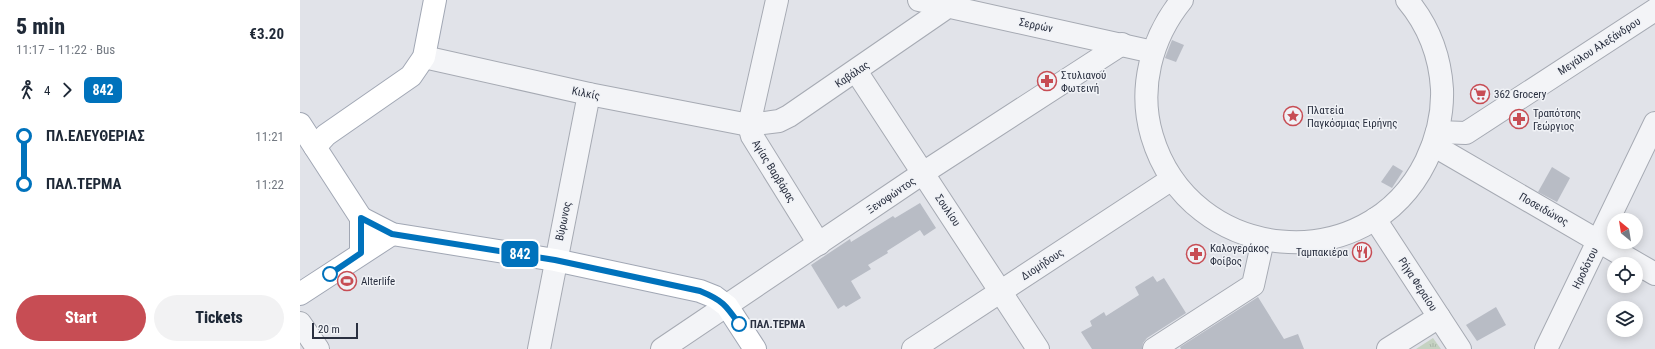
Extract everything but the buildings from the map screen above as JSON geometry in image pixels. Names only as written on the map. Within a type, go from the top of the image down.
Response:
[{"type":"main road","points":[[315,147],[326,135],[411,76],[424,58],[435,0]]},
{"type":"main road","points":[[300,124],[361,218],[392,234],[555,260],[700,291],[715,297],[727,306],[755,349]]},
{"type":"main road","points":[[361,218],[361,253]]},
{"type":"main road","points":[[300,294],[392,234]]},
{"type":"street","name":"Αγίας Βαρβάρας","points":[[777,0],[749,125],[752,136],[819,244]]},
{"type":"street","name":"Σερρών","points":[[919,0],[947,3],[1153,52]]},
{"type":"street","points":[[1182,0],[1166,22],[1153,52],[1147,84],[1146,106],[1149,127],[1155,147],[1172,179],[1186,197],[1202,212],[1241,234],[1263,240],[1294,243],[1332,238],[1355,230],[1375,219],[1400,199],[1420,174],[1436,139],[1442,100],[1441,76],[1434,47],[1417,3]]},
{"type":"street","points":[[1649,0],[1655,10]]},
{"type":"street","name":"Καβάλας","points":[[749,125],[779,121],[789,116],[943,10],[947,3]]},
{"type":"street","name":"Μεγάλου Αλεξάνδρου","points":[[1436,139],[1466,133],[1655,10]]},
{"type":"street","name":"Ξενοφώντος","points":[[662,349],[924,173],[1122,44]]},
{"type":"street","name":"Κιλκίς","points":[[424,58],[589,94],[749,125]]},
{"type":"street","name":"Σουλίου","points":[[856,71],[1002,291],[1038,349]]},
{"type":"street","name":"Βύρωνος","points":[[539,349],[555,260],[589,94]]},
{"type":"street","name":"Ηροδότου","points":[[1546,349],[1655,123]]},
{"type":"street","name":"Ποσειδώνος","points":[[1436,139],[1655,274]]},
{"type":"street","name":"Διομήδους","points":[[913,349],[1172,179]]},
{"type":"street","name":"Ρήγα Φεραίου","points":[[1375,219],[1460,349]]},
{"type":"street","points":[[1154,349],[1253,285],[1263,240]]},
{"type":"street","points":[[1388,349],[1439,317]]},
{"type":"street","points":[[300,323],[318,349]]},
{"type":"green space","points":[[1433,338],[1441,349],[1416,349]]},
{"type":"bus line","name":"842","points":[[330,274],[361,253],[361,218],[372,222],[392,234],[555,260],[700,291],[715,297],[727,306],[739,324]]},
{"type":"place","name":"Στυλιανού Φωτεινή","points":[[1047,81]]},
{"type":"place","name":"362 Grocery","points":[[1480,94]]},
{"type":"place","name":"Πλατεία Παγκόσμιας Ειρήνης","points":[[1293,116]]},
{"type":"place","name":"Τραπότσης Γεώργιος","points":[[1519,119]]},
{"type":"place","name":"Ταμπακιέρα","points":[[1362,252]]},
{"type":"place","name":"Καλογεράκος Φοίβος","points":[[1196,254]]},
{"type":"place","name":"Alterlife","points":[[347,281]]},
{"type":"place","name":"ΠΑΛ.ΤΕΡΜΑ","points":[[739,324]]}]
